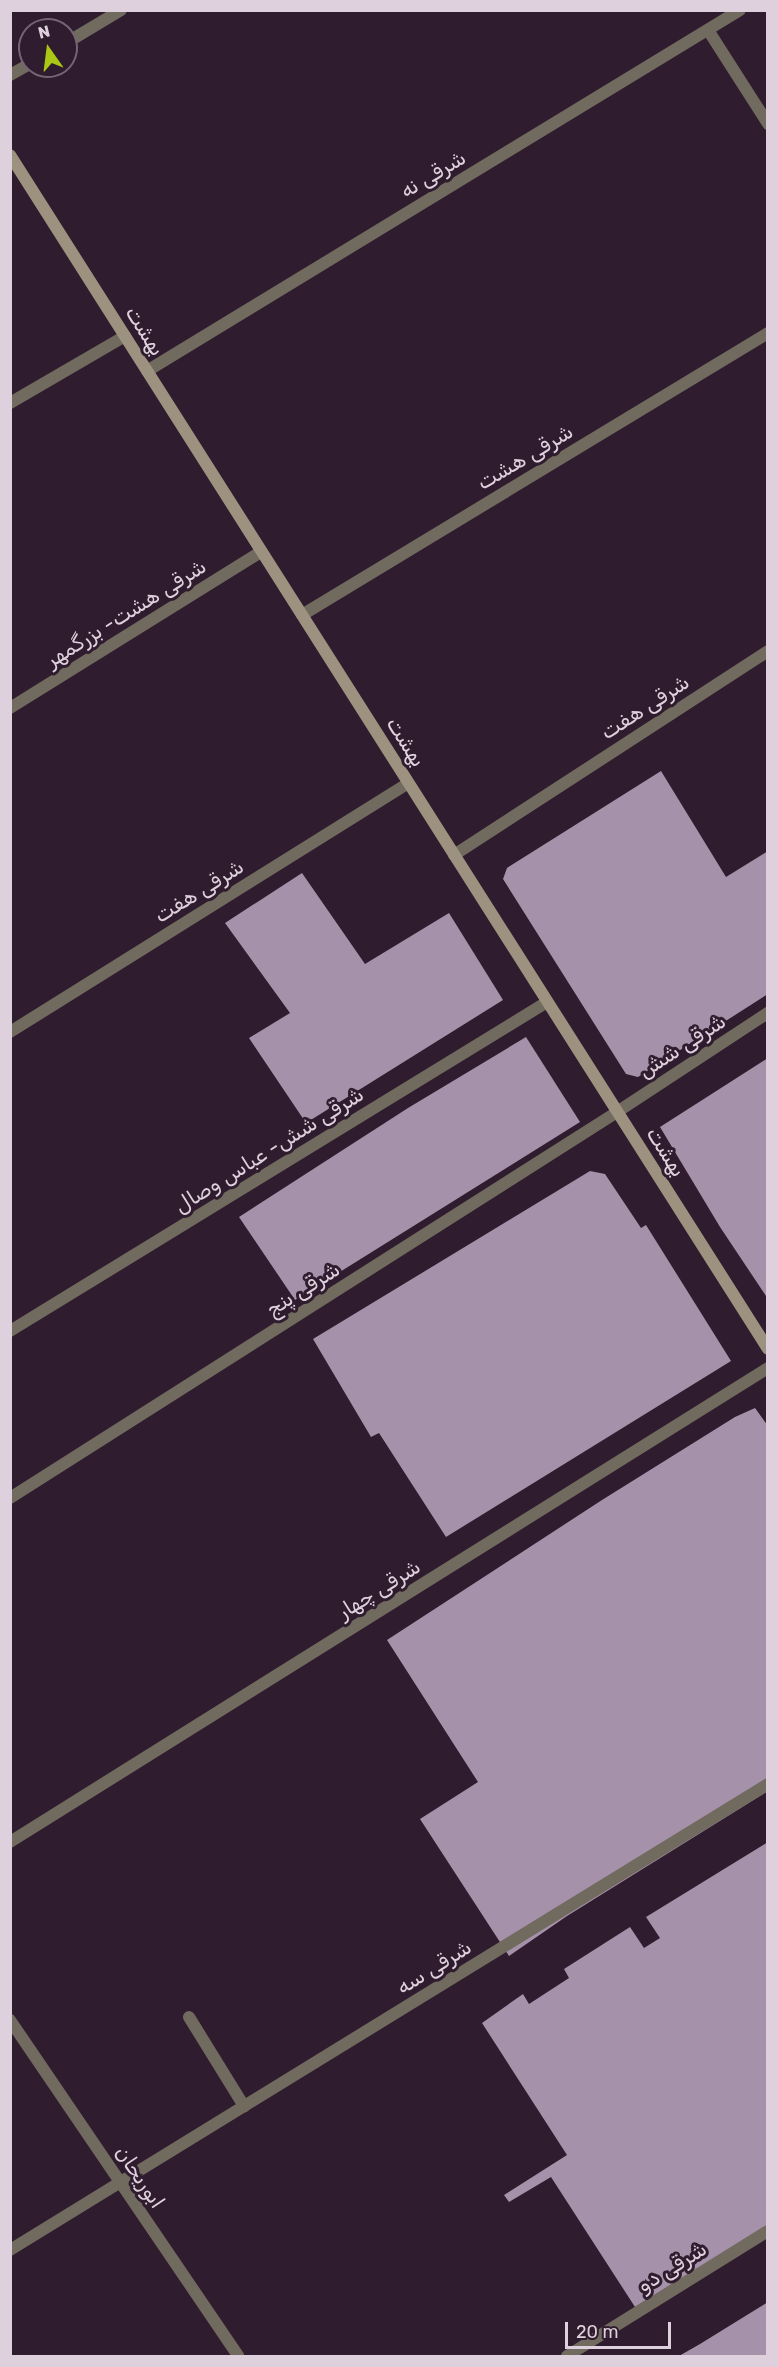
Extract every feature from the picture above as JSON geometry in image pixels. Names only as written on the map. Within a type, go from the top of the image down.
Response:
[{"type":"street","points":[[78,36],[121,10]]},
{"type":"street","name":"شرقی نه","points":[[147,371],[740,10]]},
{"type":"street","points":[[708,30],[768,124]]},
{"type":"street","name":"بهشت","points":[[10,155],[768,1349]]},
{"type":"street","name":"شرقی هشت","points":[[302,615],[768,333]]},
{"type":"street","points":[[10,403],[125,336]]},
{"type":"street","name":"شرقی هشت- بزرگمهر","points":[[10,708],[261,552]]},
{"type":"street","name":"شرقی هفت","points":[[454,855],[768,651]]},
{"type":"street","name":"شرقی هفت","points":[[10,1032],[408,783]]},
{"type":"street","name":"شرقی شش- عباس وصال","points":[[10,1331],[547,1002]]},
{"type":"street","name":"شرقی شش","points":[[617,1112],[768,1013]]},
{"type":"street","name":"شرقی پنج","points":[[10,1498],[617,1112]]},
{"type":"street","name":"شرقی چهار","points":[[10,1842],[768,1368]]},
{"type":"street","name":"شرقی سه","points":[[10,2250],[768,1784]]},
{"type":"street","points":[[189,2017],[244,2106]]},
{"type":"street","name":"ابوریحان","points":[[10,2020],[238,2356]]},
{"type":"street","name":"شرقی دو","points":[[567,2356],[768,2231]]},
{"type":"building","points":[[661,771],[726,877],[768,851],[768,994],[638,1077],[626,1074],[503,879],[507,868]]},
{"type":"building","points":[[302,873],[365,964],[449,913],[503,1000],[306,1123],[249,1038],[290,1013],[225,923]]},
{"type":"building","points":[[526,1037],[580,1122],[295,1300],[239,1217],[408,1108]]},
{"type":"building","points":[[768,1058],[768,1299],[720,1227],[660,1127]]},
{"type":"building","points":[[590,1171],[605,1174],[641,1228],[646,1225],[731,1361],[446,1537],[379,1433],[371,1437],[313,1339]]},
{"type":"building","points":[[755,1408],[768,1426],[768,1791],[567,1916],[509,1956],[420,1819],[478,1782],[387,1640],[602,1500],[735,1417]]},
{"type":"building","points":[[768,1842],[768,2226],[635,2307],[551,2177],[509,2202],[504,2195],[567,2155],[482,2023],[523,1994],[529,2004],[569,1978],[564,1969],[630,1927],[644,1948],[660,1938],[646,1917]]},
{"type":"building","points":[[768,2302],[768,2356],[679,2356],[700,2344]]}]
